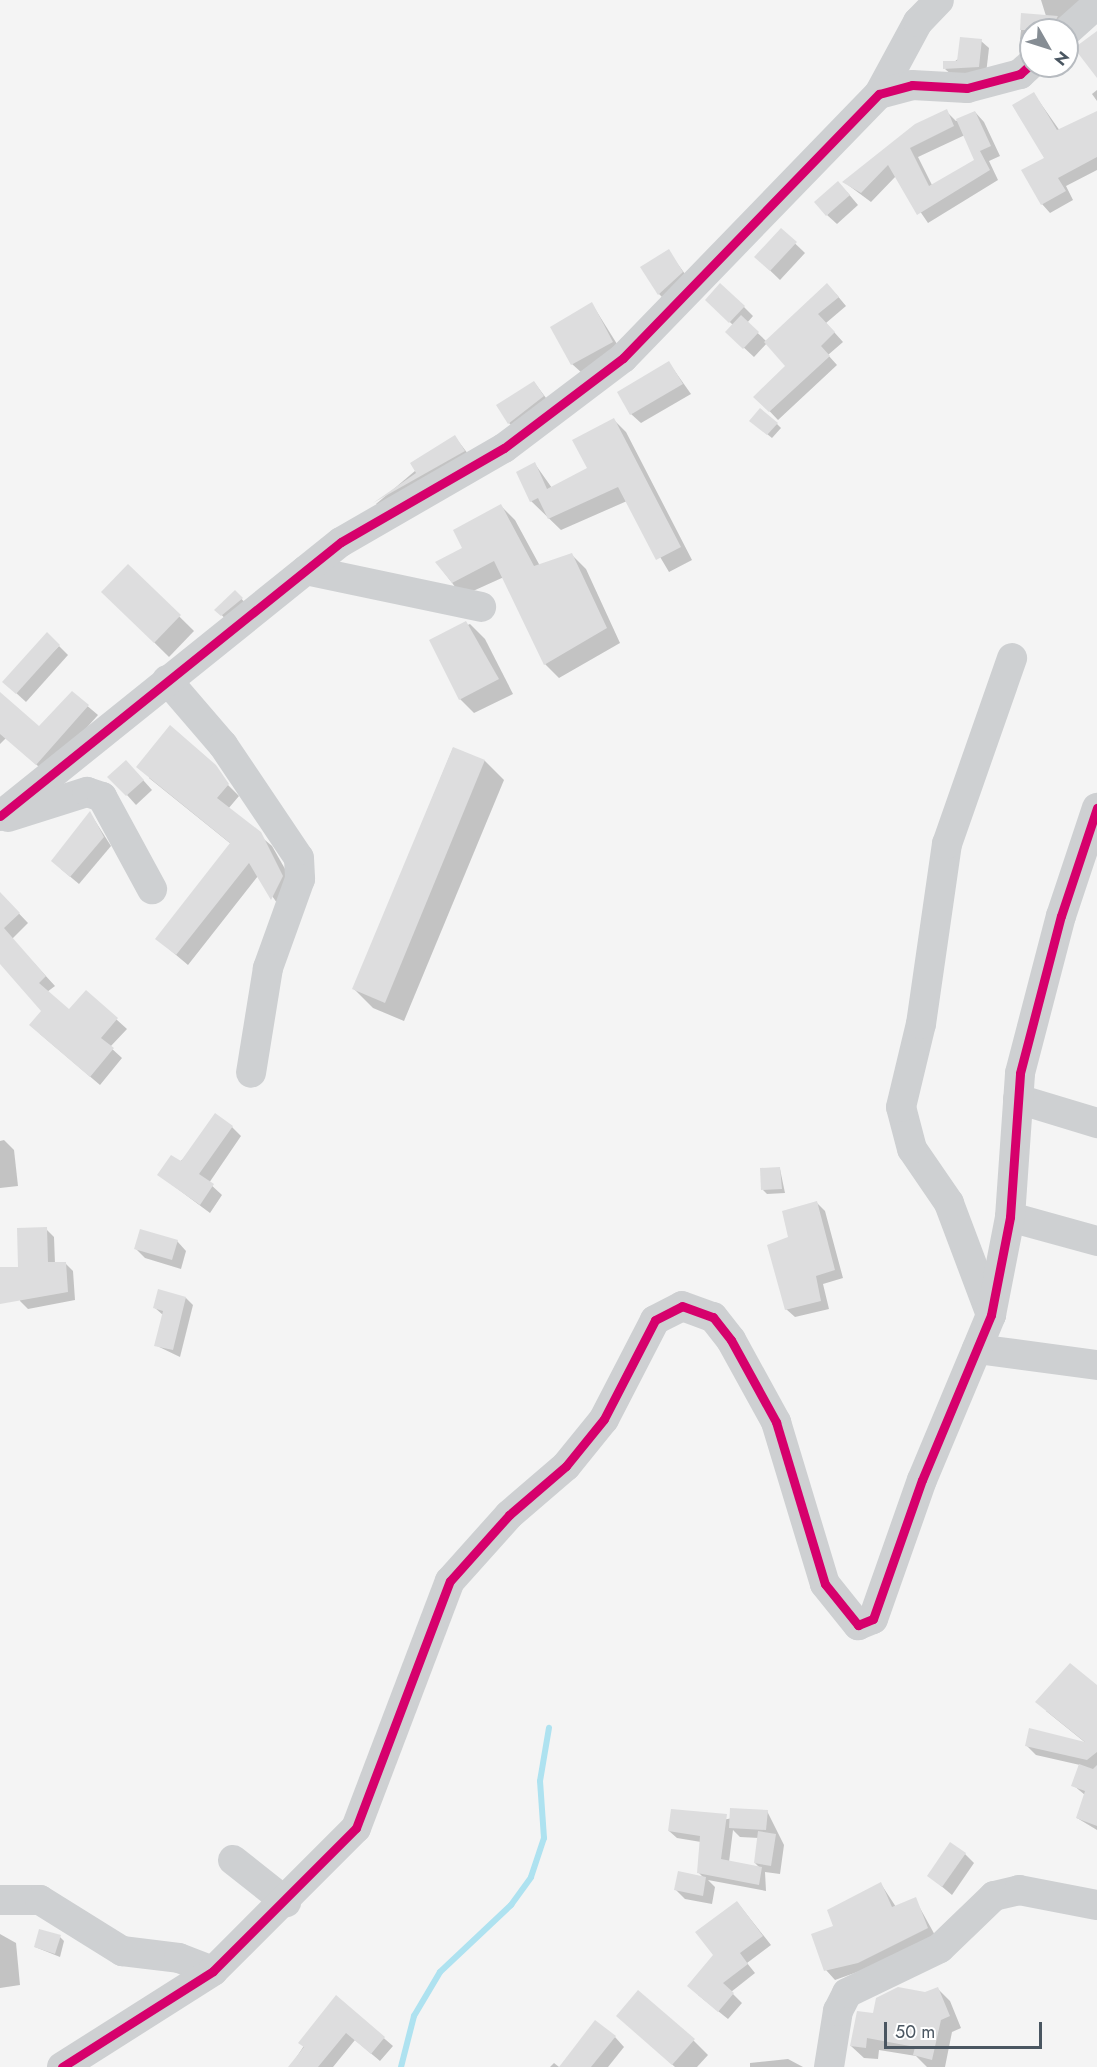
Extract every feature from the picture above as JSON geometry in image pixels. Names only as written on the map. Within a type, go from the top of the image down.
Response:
[{"type":"street","points":[[0,818],[167,680],[341,542],[504,448],[623,357],[879,94],[918,22],[939,0]]},
{"type":"street","points":[[1079,20],[1097,4]]},
{"type":"street","points":[[879,94],[912,85],[967,88],[1019,74]]},
{"type":"street","points":[[306,570],[481,607]]},
{"type":"street","points":[[991,1315],[949,1203],[912,1149],[901,1107],[921,1024],[947,844],[1012,658]]},
{"type":"street","points":[[167,680],[223,745],[299,858],[300,879],[268,968],[251,1073]]},
{"type":"street","points":[[0,818],[87,792],[102,797],[152,889]]},
{"type":"street","points":[[62,2067],[213,1971],[286,1902],[356,1828],[450,1581],[509,1515],[566,1466],[604,1419],[656,1320],[682,1306],[713,1317],[731,1340],[776,1422],[825,1584],[858,1625],[873,1619],[922,1480],[991,1315],[1010,1217],[1018,1099],[1061,916],[1097,808]]},
{"type":"street","points":[[1018,1099],[1097,1123]]},
{"type":"street","points":[[1010,1217],[1097,1241]]},
{"type":"street","points":[[977,1349],[1097,1365]]},
{"type":"street","points":[[233,1860],[286,1902]]},
{"type":"street","points":[[829,2067],[838,2011],[847,1993],[940,1948],[994,1896],[1018,1890],[1097,1905]]},
{"type":"street","points":[[0,1900],[40,1900],[122,1951],[179,1958],[213,1971]]},
{"type":"building","points":[[1021,13],[1058,16],[1057,18],[1021,18]]},
{"type":"building","points":[[1097,31],[1097,78],[1079,55],[1079,44]]},
{"type":"building","points":[[960,37],[982,39],[979,67],[943,69],[943,61],[957,61]]},
{"type":"building","points":[[1034,92],[1057,130],[1097,111],[1097,157],[1058,178],[1066,191],[1041,205],[1021,170],[1044,158],[1012,105]]},
{"type":"building","points":[[947,109],[954,126],[910,148],[929,186],[974,160],[956,119],[975,111],[991,146],[980,151],[990,170],[917,215],[888,165],[861,193],[842,182],[915,124]]},
{"type":"building","points":[[838,181],[850,195],[826,216],[814,202]]},
{"type":"building","points":[[781,228],[797,242],[770,271],[754,257]]},
{"type":"building","points":[[669,249],[683,272],[658,295],[640,267]]},
{"type":"building","points":[[720,283],[745,306],[729,323],[705,300]]},
{"type":"building","points":[[827,283],[839,297],[818,314],[835,332],[821,346],[830,356],[769,412],[753,397],[785,366],[764,342]]},
{"type":"building","points":[[592,302],[613,342],[571,365],[550,327]]},
{"type":"building","points":[[741,315],[759,332],[743,349],[725,332]]},
{"type":"building","points":[[669,361],[683,384],[630,415],[617,392]]},
{"type":"building","points":[[534,381],[544,396],[508,424],[496,405]]},
{"type":"building","points":[[760,408],[778,423],[767,435],[749,421]]},
{"type":"building","points":[[614,418],[681,547],[656,560],[618,487],[548,519],[538,498],[530,502],[516,472],[535,462],[547,489],[587,468],[572,440]]},
{"type":"building","points":[[455,435],[465,451],[373,503],[416,473],[410,463]]},
{"type":"building","points":[[501,504],[534,566],[572,553],[607,628],[544,665],[494,561],[452,583],[435,562],[462,548],[453,530]]},
{"type":"building","points":[[128,564],[181,615],[154,643],[101,592]]},
{"type":"building","points":[[235,590],[243,598],[221,616],[214,610]]},
{"type":"building","points":[[466,621],[499,679],[459,700],[429,640]]},
{"type":"building","points":[[47,632],[60,645],[16,694],[2,682]]},
{"type":"building","points":[[72,691],[89,705],[36,765],[0,734],[0,692],[39,726]]},
{"type":"building","points":[[170,725],[216,765],[229,784],[217,798],[261,832],[283,876],[271,900],[249,863],[176,955],[155,939],[230,843],[136,767]]},
{"type":"building","points":[[453,747],[485,760],[385,1003],[352,989]]},
{"type":"building","points":[[126,760],[144,780],[126,796],[107,777]]},
{"type":"building","points":[[90,811],[104,837],[70,877],[51,861]]},
{"type":"building","points":[[0,892],[20,913],[4,928],[46,976],[39,983],[69,1009],[86,990],[118,1018],[101,1038],[114,1048],[90,1077],[29,1025],[41,1011],[0,964]]},
{"type":"building","points":[[215,1113],[233,1126],[199,1174],[214,1184],[200,1205],[157,1175],[171,1155],[181,1161]]},
{"type":"building","points":[[780,1167],[782,1189],[761,1190],[760,1168]]},
{"type":"building","points":[[817,1201],[835,1270],[816,1276],[821,1301],[785,1310],[767,1245],[788,1237],[782,1211]]},
{"type":"building","points":[[47,1227],[48,1262],[66,1262],[68,1292],[0,1304],[0,1267],[18,1267],[17,1228]]},
{"type":"building","points":[[140,1229],[178,1240],[172,1260],[134,1249]]},
{"type":"building","points":[[158,1289],[186,1297],[173,1350],[154,1346],[163,1311],[153,1308]]},
{"type":"building","points":[[1070,1663],[1097,1685],[1097,1752],[1087,1760],[1025,1746],[1029,1728],[1085,1742],[1035,1702]]},
{"type":"building","points":[[1079,1764],[1093,1769],[1097,1765],[1097,1826],[1076,1818],[1085,1791],[1071,1786]]},
{"type":"building","points":[[730,1808],[768,1810],[766,1830],[729,1828]]},
{"type":"building","points":[[671,1809],[727,1814],[721,1859],[762,1867],[759,1885],[697,1873],[700,1836],[668,1831]]},
{"type":"building","points":[[758,1831],[776,1834],[771,1866],[754,1863]]},
{"type":"building","points":[[950,1842],[966,1853],[942,1887],[927,1876]]},
{"type":"building","points":[[678,1871],[706,1877],[703,1896],[674,1890]]},
{"type":"building","points":[[881,1882],[892,1907],[916,1897],[928,1928],[858,1963],[824,1971],[811,1934],[833,1926],[827,1910]]},
{"type":"building","points":[[737,1901],[763,1936],[740,1953],[748,1964],[723,1983],[734,1993],[718,2012],[687,1986],[713,1955],[695,1932]]},
{"type":"building","points":[[39,1929],[61,1935],[55,1954],[34,1947]]},
{"type":"building","points":[[898,1987],[925,1992],[938,1987],[950,2016],[941,2020],[932,2060],[913,2055],[915,2047],[867,2038],[866,2048],[850,2046],[857,2011],[873,2013],[876,1998]]},
{"type":"building","points":[[638,1990],[695,2039],[672,2065],[616,2016]]},
{"type":"building","points":[[336,1995],[385,2037],[371,2054],[346,2033],[318,2067],[288,2067],[304,2047],[298,2043]]},
{"type":"building","points":[[595,2020],[616,2036],[591,2067],[559,2067]]},
{"type":"waterway","points":[[401,2067],[414,2016],[440,1972],[511,1905],[531,1877],[544,1838],[540,1781],[549,1728]]},
{"type":"cycle path","points":[[0,816],[341,542],[504,448],[623,358],[879,94],[912,85],[967,88],[1019,74]]},
{"type":"cycle path","points":[[62,2067],[213,1971],[356,1828],[450,1581],[509,1515],[566,1466],[604,1419],[655,1320],[682,1306],[713,1317],[731,1340],[776,1422],[825,1584],[858,1625],[873,1619],[922,1480],[991,1315],[1010,1217],[1020,1073],[1061,916],[1097,808]]}]
